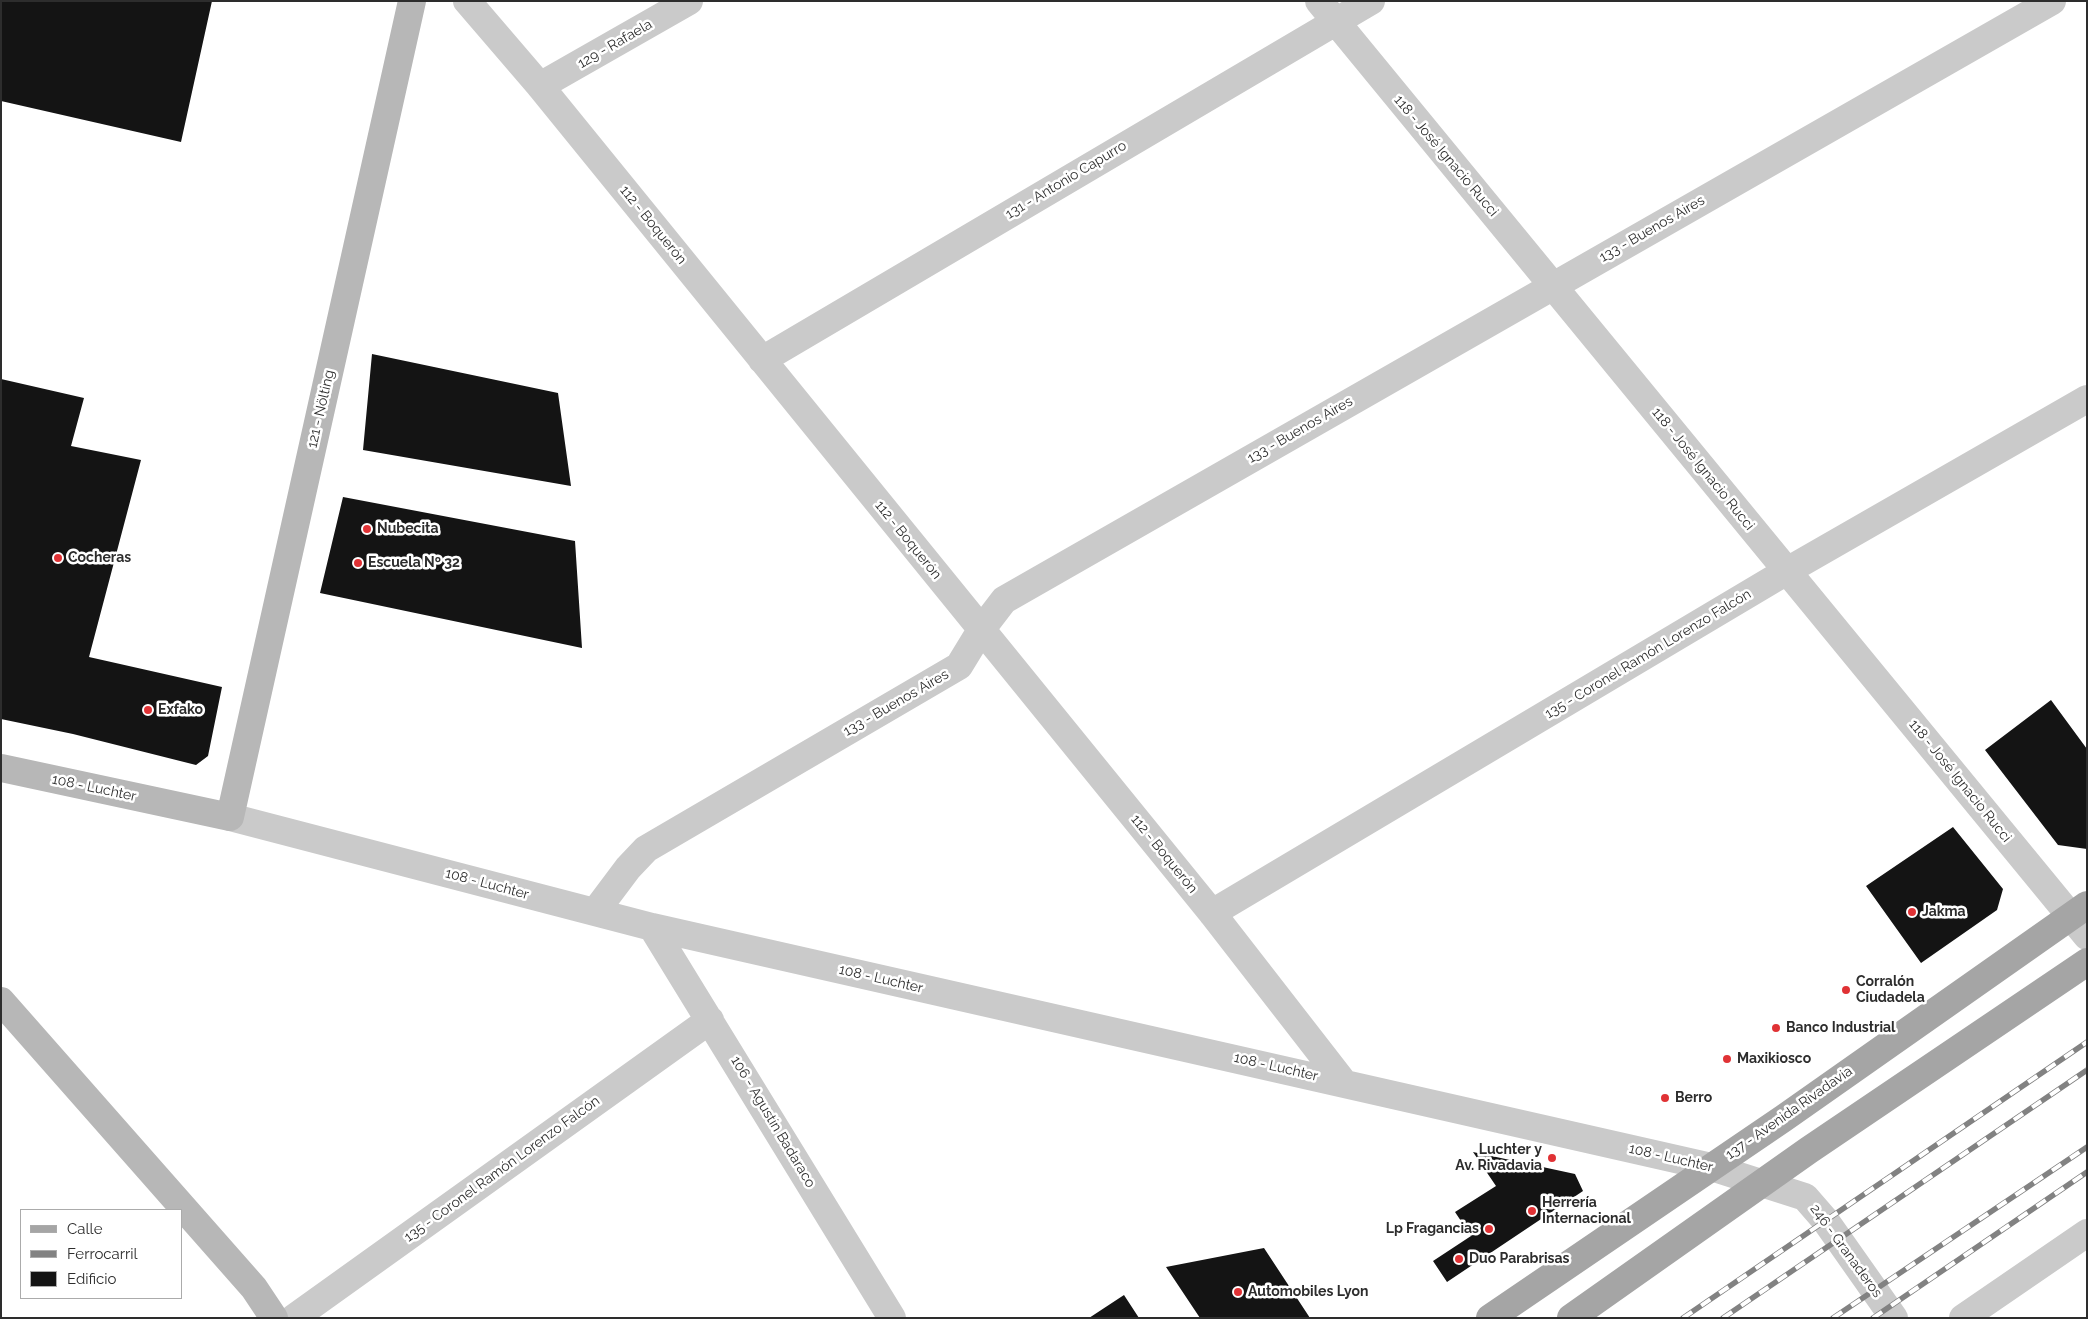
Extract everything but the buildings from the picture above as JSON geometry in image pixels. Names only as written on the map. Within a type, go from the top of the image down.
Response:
[{"type":"main road","name":"137 - Avenida Rivadavia","points":[[1490,1318],[1710,1167],[2081,919]]},
{"type":"main road","points":[[1571,1318],[1763,1182],[2087,962]]},
{"type":"street","name":"121 - Nölting","points":[[230,817],[412,1]]},
{"type":"street","name":"112 - Boquerón","points":[[467,1],[540,86],[1212,913],[1344,1083]]},
{"type":"street","name":"129 - Rafaela","points":[[540,86],[690,1]]},
{"type":"street","name":"131 - Antonio Capurro","points":[[762,360],[1327,11],[1371,1]]},
{"type":"street","name":"133 - Buenos Aires","points":[[595,912],[628,868],[646,849],[959,666],[981,630],[1004,600],[2052,1]]},
{"type":"street","name":"118 - José Ignacio Rucci","points":[[1327,11],[1787,571],[2081,919]]},
{"type":"street","name":"135 - Coronel Ramón Lorenzo Falcón","points":[[1212,913],[1787,571],[2087,399]]},
{"type":"street","name":"108 - Luchter","points":[[1,768],[230,817],[652,927],[1710,1167],[1763,1182]]},
{"type":"street","name":"106 - Agustín Badaraco","points":[[652,927],[892,1318]]},
{"type":"street","points":[[1,1001],[254,1288],[274,1318]]},
{"type":"street","name":"135 - Coronel Ramón Lorenzo Falcón","points":[[294,1318],[710,1020]]},
{"type":"street","name":"246 - Granaderos","points":[[1763,1182],[1805,1197],[1825,1220],[1894,1318]]},
{"type":"street","points":[[1963,1318],[2087,1233]]},
{"type":"railway","points":[[1683,1318],[2087,1042]]},
{"type":"railway","points":[[1723,1318],[2087,1070]]},
{"type":"railway","points":[[1833,1318],[2087,1147]]},
{"type":"railway","points":[[1873,1318],[2087,1172]]},
{"type":"place","name":"Nubecita","points":[[367,529]]},
{"type":"place","name":"Cocheras","points":[[58,558]]},
{"type":"place","name":"Escuela Nº 32","points":[[358,563]]},
{"type":"place","name":"Exfako","points":[[148,710]]},
{"type":"place","name":"Jakma","points":[[1912,912]]},
{"type":"place","name":"Corralón Ciudadela","points":[[1846,990]]},
{"type":"place","name":"Banco Industrial","points":[[1776,1028]]},
{"type":"place","name":"Maxikiosco","points":[[1727,1059]]},
{"type":"place","name":"Berro","points":[[1665,1098]]},
{"type":"place","name":"Luchter y Av. Rivadavia","points":[[1552,1158]]},
{"type":"place","name":"Herrería Internacional","points":[[1532,1211]]},
{"type":"place","name":"Lp Fragancias","points":[[1489,1229]]},
{"type":"place","name":"Duo Parabrisas","points":[[1459,1259]]},
{"type":"place","name":"Automobiles Lyon","points":[[1238,1292]]}]
